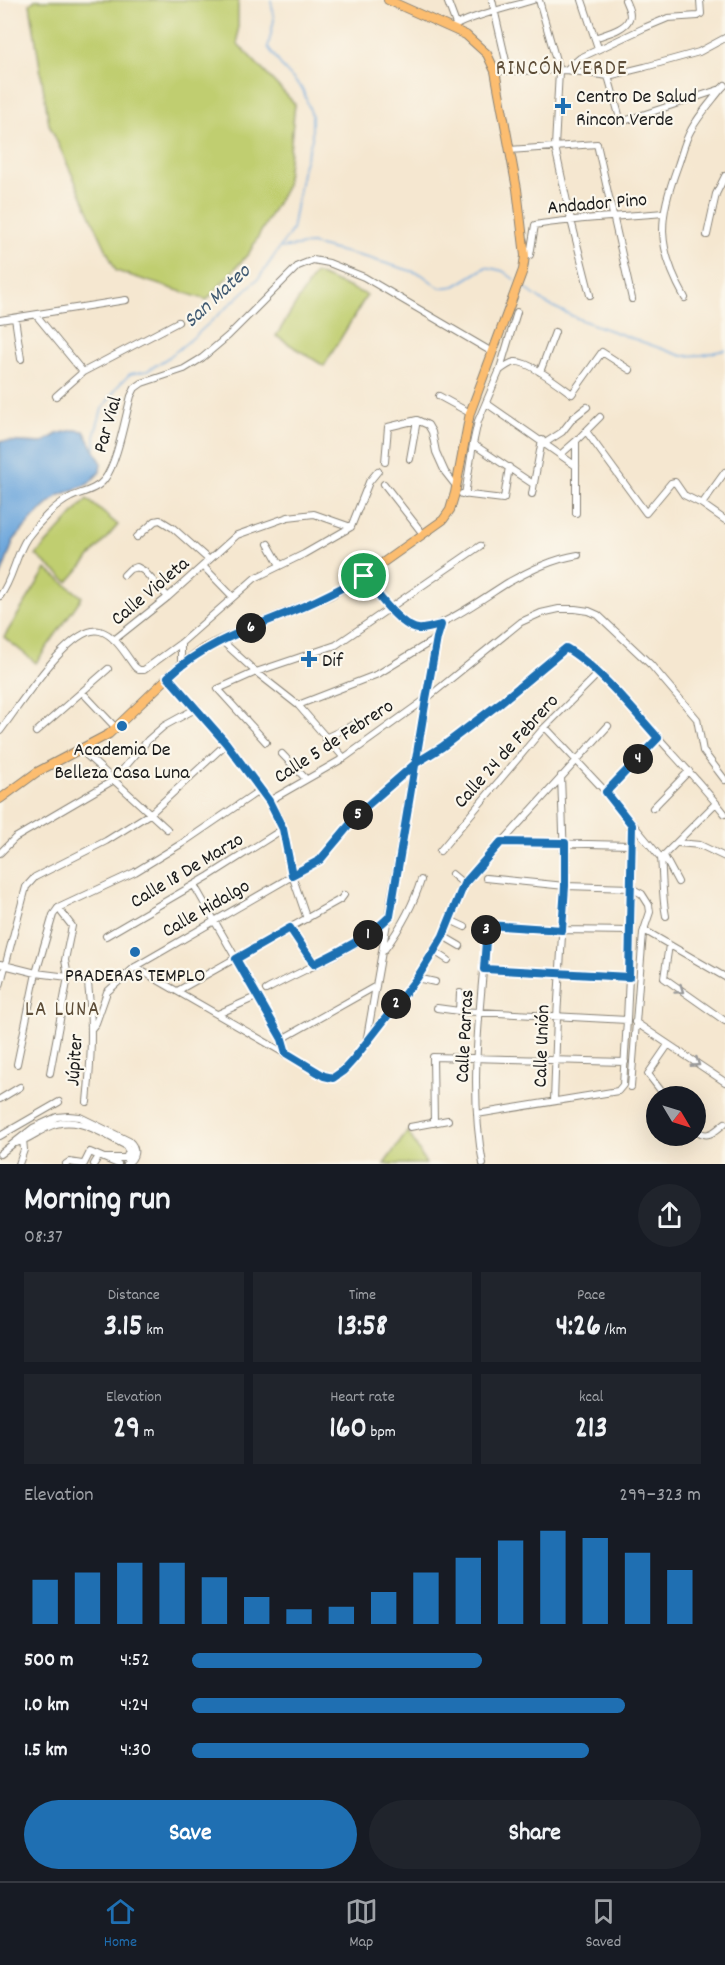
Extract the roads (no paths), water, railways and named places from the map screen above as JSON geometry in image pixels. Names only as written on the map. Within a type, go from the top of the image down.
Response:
[{"type":"main road","points":[[0,799],[37,772],[100,740],[116,728],[181,665],[203,650],[221,640],[330,595],[364,576],[443,520],[450,510],[470,413],[521,276],[525,256],[517,189],[495,71],[487,54],[476,42],[454,26],[388,0]]},
{"type":"street","points":[[447,0],[454,26],[533,0]]},
{"type":"street","points":[[492,0],[508,70]]},
{"type":"street","points":[[539,0],[563,70],[555,147],[590,295]]},
{"type":"street","points":[[582,0],[598,48]]},
{"type":"street","points":[[595,38],[629,21],[630,16],[625,0]]},
{"type":"street","points":[[563,70],[598,48],[668,18],[698,16],[701,14],[700,0]]},
{"type":"street","points":[[495,71],[563,70],[608,76],[699,52],[725,38]]},
{"type":"street","points":[[608,76],[621,122],[723,86]]},
{"type":"street","points":[[685,298],[674,278],[664,247],[663,213],[669,188],[690,131],[723,86]]},
{"type":"street","points":[[509,150],[597,144],[632,299]]},
{"type":"street","points":[[707,235],[716,194],[725,176]]},
{"type":"street","name":"Andador Pino","points":[[525,256],[530,255],[535,225],[663,213]]},
{"type":"street","name":"Par Vial","points":[[0,596],[28,537],[40,523],[70,498],[96,487],[103,481],[112,464],[135,388],[142,383],[184,369],[202,358],[228,336],[298,266],[313,261],[329,263],[364,277],[492,352]]},
{"type":"street","points":[[0,320],[126,300]]},
{"type":"street","points":[[465,495],[478,421],[499,372],[517,312]]},
{"type":"street","points":[[36,315],[83,372]]},
{"type":"street","points":[[15,318],[21,359]]},
{"type":"street","points":[[56,396],[83,372],[177,322]]},
{"type":"street","points":[[540,372],[555,332]]},
{"type":"street","points":[[499,372],[506,365],[517,361],[527,364],[572,394],[603,352],[630,370]]},
{"type":"street","points":[[439,396],[470,413]]},
{"type":"street","points":[[486,403],[576,466]]},
{"type":"street","points":[[532,494],[543,442],[562,432],[586,407]]},
{"type":"street","points":[[560,455],[600,417]]},
{"type":"street","points":[[385,462],[388,427],[417,420],[428,425],[445,472],[455,489],[465,495],[503,499],[509,467]]},
{"type":"street","points":[[410,459],[417,420]]},
{"type":"street","points":[[586,431],[646,513],[671,483],[675,482],[684,495],[725,520]]},
{"type":"street","points":[[576,441],[576,513]]},
{"type":"street","points":[[473,444],[533,484]]},
{"type":"street","points":[[114,640],[139,670],[144,670],[181,643],[255,578],[351,527],[369,482],[378,471]]},
{"type":"street","points":[[702,504],[725,471]]},
{"type":"street","points":[[384,484],[423,534]]},
{"type":"street","name":"Calle Violeta","points":[[0,731],[51,662],[69,643],[85,633],[97,630],[106,633],[114,640],[168,597],[237,536],[288,517],[314,514],[351,527]]},
{"type":"street","points":[[137,537],[155,521],[160,520],[173,528],[209,560]]},
{"type":"street","points":[[268,544],[280,565]]},
{"type":"street","points":[[266,742],[218,689],[256,672],[336,645],[480,546]]},
{"type":"street","points":[[364,576],[389,609],[414,628],[421,630],[441,625],[510,582],[559,558],[578,555]]},
{"type":"street","points":[[203,566],[233,597]]},
{"type":"street","points":[[124,575],[130,569],[137,567],[144,571],[168,597]]},
{"type":"street","name":"Calle 5 de Febrero","points":[[269,801],[344,758],[426,699],[521,622],[541,613],[559,609],[589,611],[598,615],[651,665],[697,719],[703,751],[725,780]]},
{"type":"street","points":[[366,1044],[441,625]]},
{"type":"street","points":[[298,705],[378,674],[437,638]]},
{"type":"street","points":[[221,640],[256,672],[298,705],[344,758]]},
{"type":"street","points":[[181,643],[181,665]]},
{"type":"street","name":"Calle Hidalgo","points":[[92,1029],[107,992],[135,967],[320,860],[362,810],[416,763],[442,747],[500,703],[566,648],[574,652],[597,674]]},
{"type":"street","points":[[36,732],[108,669]]},
{"type":"street","points":[[597,674],[689,771],[725,814]]},
{"type":"street","name":"Calle 24 de Febrero","points":[[440,851],[545,727],[597,674]]},
{"type":"street","points":[[168,677],[226,743],[269,801],[283,829],[292,875],[307,919]]},
{"type":"street","points":[[83,693],[116,728]]},
{"type":"street","points":[[0,853],[15,838],[114,780],[164,726],[197,708]]},
{"type":"street","points":[[325,738],[357,723]]},
{"type":"street","points":[[135,967],[179,990],[324,1076],[333,1078],[343,1071],[366,1044],[417,978],[443,936],[464,884],[608,726]]},
{"type":"street","points":[[545,727],[663,857],[678,882]]},
{"type":"street","points":[[606,792],[658,738]]},
{"type":"street","points":[[0,986],[3,965],[26,887],[30,881],[106,841],[151,813],[226,743]]},
{"type":"street","points":[[81,750],[166,829]]},
{"type":"street","points":[[282,754],[306,779]]},
{"type":"street","points":[[653,808],[689,771]]},
{"type":"street","name":"Calle Unión","points":[[554,1101],[556,1017],[565,886],[561,776]]},
{"type":"street","name":"Calle 5 de Febrero","points":[[58,908],[135,872],[261,790]]},
{"type":"street","points":[[666,916],[663,900],[663,857],[716,803]]},
{"type":"street","points":[[477,1114],[618,1091],[623,1085],[631,931],[632,825]]},
{"type":"street","name":"Calle 18 De Marzo","points":[[106,936],[194,885],[283,829]]},
{"type":"street","points":[[501,842],[631,845]]},
{"type":"street","points":[[678,843],[700,845],[725,857]]},
{"type":"street","points":[[452,874],[464,884]]},
{"type":"street","points":[[486,878],[565,886],[632,888],[642,894],[649,905],[650,912],[644,930],[631,1087]]},
{"type":"street","points":[[382,952],[401,927],[421,880]]},
{"type":"street","points":[[194,885],[282,1039],[286,1053]]},
{"type":"street","points":[[179,990],[307,919],[344,895]]},
{"type":"street","points":[[17,1064],[36,973],[53,915],[58,908],[72,926],[65,960],[68,977],[50,1073]]},
{"type":"street","points":[[266,990],[360,940],[390,916]]},
{"type":"street","points":[[450,920],[465,927]]},
{"type":"street","name":"Calle Parras","points":[[483,1164],[478,1140],[477,1057],[487,926],[562,930]]},
{"type":"street","points":[[290,928],[314,964]]},
{"type":"street","points":[[562,930],[631,931]]},
{"type":"street","points":[[644,930],[725,977]]},
{"type":"street","points":[[443,936],[460,946]]},
{"type":"street","points":[[669,945],[663,978],[725,1021]]},
{"type":"street","points":[[434,951],[448,960]]},
{"type":"street","points":[[3,965],[36,973],[68,977]]},
{"type":"street","points":[[484,969],[629,977]]},
{"type":"street","points":[[417,978],[435,982]]},
{"type":"street","name":"Júpiter","points":[[87,1102],[92,1056],[88,983]]},
{"type":"street","points":[[282,1039],[376,986]]},
{"type":"street","points":[[459,1011],[460,993]]},
{"type":"street","points":[[218,1014],[258,996]]},
{"type":"street","points":[[437,1008],[627,1020]]},
{"type":"street","points":[[635,1022],[725,1082]]},
{"type":"street","points":[[657,1086],[648,1074],[668,1045]]},
{"type":"street","points":[[435,1123],[433,1057],[625,1062]]},
{"type":"street","points":[[0,1099],[20,1087]]},
{"type":"street","points":[[0,1136],[59,1102]]},
{"type":"street","points":[[0,1154],[33,1128],[57,1117],[68,1116],[80,1117],[133,1144],[135,1154],[133,1159],[126,1164]]},
{"type":"street","points":[[410,1127],[448,1120]]},
{"type":"street","points":[[23,1138],[58,1123],[78,1123],[125,1145],[129,1151],[126,1158],[102,1157],[94,1164]]},
{"type":"street","points":[[706,1134],[712,1134],[725,1123]]},
{"type":"street","points":[[19,1164],[24,1150],[23,1138]]},
{"type":"street","points":[[66,1164],[69,1162],[83,1164],[90,1152],[118,1164]]},
{"type":"water","points":[[74,430],[84,431],[101,462],[100,472],[88,484],[58,496],[34,517],[14,540],[0,578],[0,441],[42,443],[57,434]]},
{"type":"waterway","name":"San Mateo","points":[[95,448],[95,433],[102,409],[119,385],[130,374],[147,371],[169,357],[195,336],[259,278],[292,230],[303,167],[312,139],[312,116],[303,90],[268,47],[274,20],[271,0]]},
{"type":"waterway","points":[[282,248],[311,244],[368,258],[421,274],[440,288],[455,286],[486,267],[503,271],[515,280]]},
{"type":"waterway","points":[[521,285],[545,303],[581,320],[682,356],[725,350]]},
{"type":"place","name":"Centro De Salud Rincon Verde","points":[[563,106]]},
{"type":"place","name":"Dif","points":[[309,659]]},
{"type":"place","name":"Academia De Belleza Casa Luna","points":[[122,726]]},
{"type":"place","name":"PRADERAS TEMPLO","points":[[135,952]]},
{"type":"district","name":"RINCÓN VERDE","points":[[562,67]]},
{"type":"district","name":"LA LUNA","points":[[63,1008]]}]
